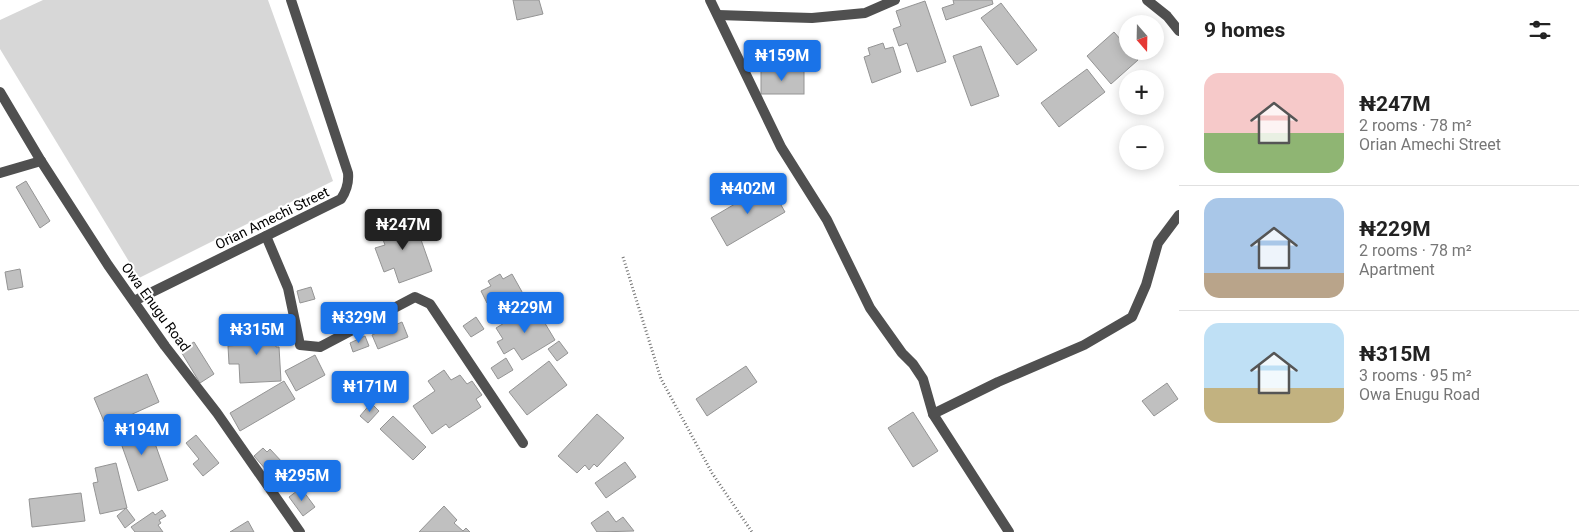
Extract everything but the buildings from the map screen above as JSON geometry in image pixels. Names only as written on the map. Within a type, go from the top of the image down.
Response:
[{"type":"street","name":"Orian Amechi Street","points":[[134,301],[341,199],[346,191],[349,181],[348,173],[291,0]]},
{"type":"street","points":[[710,0],[781,147],[827,220],[870,308],[902,353],[913,364],[922,379],[933,414],[1009,532]]},
{"type":"street","points":[[718,15],[812,18],[865,13],[895,0]]},
{"type":"street","points":[[1147,0],[1167,16],[1179,31]]},
{"type":"street","name":"Owa Enugu Road","points":[[0,92],[41,161],[103,257],[217,413],[300,532]]},
{"type":"street","points":[[0,173],[41,161]]},
{"type":"street","points":[[933,414],[998,382],[1084,345],[1132,316],[1146,285],[1158,243],[1179,215]]},
{"type":"street","points":[[266,236],[288,288],[300,345],[320,347],[415,298],[430,304],[523,443]]},
{"type":"path","points":[[623,257],[661,379],[712,473],[752,532]]},
{"type":"shaded area","points":[[43,0],[268,0],[333,181],[139,278],[0,49],[0,20]]}]
